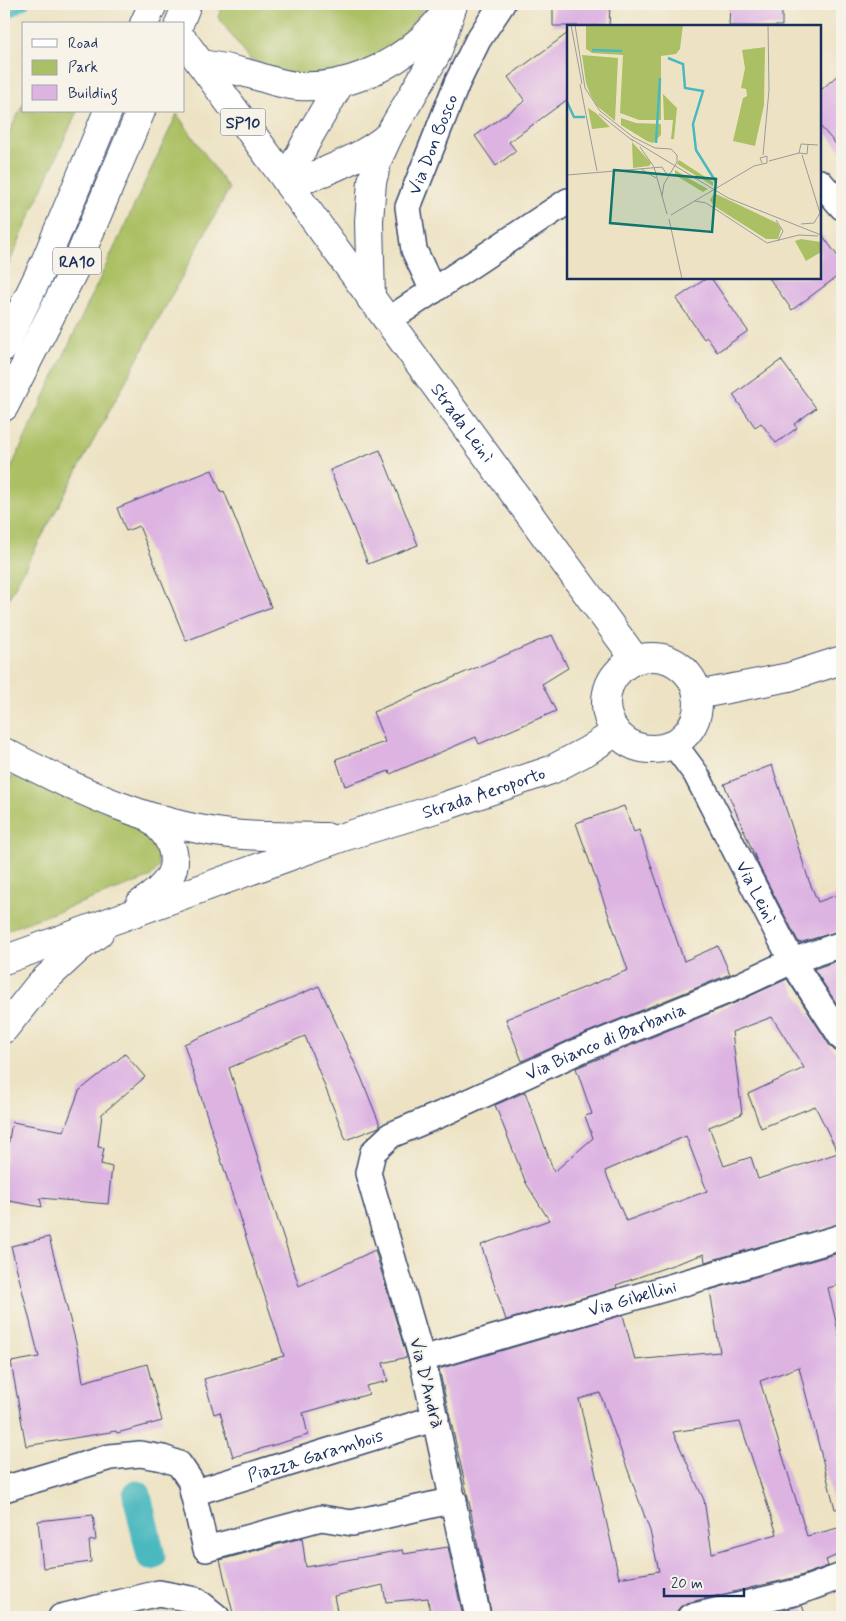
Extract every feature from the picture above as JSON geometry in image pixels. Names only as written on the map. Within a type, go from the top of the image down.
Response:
[{"type":"main road","points":[[145,22],[153,4]]},
{"type":"main road","points":[[157,4],[170,22]]},
{"type":"main road","points":[[180,22],[187,4]]},
{"type":"main road","points":[[200,64],[244,72],[297,86],[320,86],[341,82],[367,74],[401,56],[424,37],[454,4]]},
{"type":"main road","points":[[371,298],[370,221],[372,182],[378,159],[389,135],[437,53],[454,4]]},
{"type":"main road","name":"Strada Leinì","points":[[185,42],[635,660]]},
{"type":"main road","points":[[287,182],[311,134],[341,82]]},
{"type":"main road","name":"RA10","points":[[4,347],[45,262],[108,112]]},
{"type":"main road","name":"RA10","points":[[4,407],[73,272],[141,112]]},
{"type":"main road","points":[[287,182],[367,151],[380,144],[389,135]]},
{"type":"main road","points":[[648,656],[661,657],[674,662],[693,682],[697,695],[697,709],[693,722],[685,734],[673,743],[659,748],[642,748],[628,742],[616,732],[608,719],[607,691],[612,678],[622,667],[648,656]]},
{"type":"main road","points":[[697,695],[789,677],[842,660]]},
{"type":"main road","name":"Strada Aeroporto","points":[[343,837],[445,806],[551,770],[616,732]]},
{"type":"main road","points":[[4,752],[17,766],[149,817],[193,828],[242,835],[343,837]]},
{"type":"main road","points":[[4,1029],[39,985],[79,948],[152,896],[167,883],[173,867],[174,854],[167,836],[149,817]]},
{"type":"main road","points":[[4,960],[343,837]]},
{"type":"street","name":"Via Don Bosco","points":[[433,291],[414,250],[408,207],[457,83],[478,40],[502,4]]},
{"type":"street","points":[[821,183],[842,207]]},
{"type":"street","points":[[387,321],[567,202]]},
{"type":"street","name":"Via Leinì","points":[[673,743],[696,774],[792,961],[842,1038]]},
{"type":"street","name":"Via Bianco di Barbania","points":[[373,1152],[391,1135],[582,1050],[732,989],[792,961],[842,944]]},
{"type":"street","name":"Via D'Andrà","points":[[373,1152],[368,1173],[422,1360],[478,1617]]},
{"type":"street","name":"Via Gibellini","points":[[422,1360],[842,1238]]},
{"type":"street","name":"Piazza Garambois","points":[[193,1493],[436,1418]]},
{"type":"street","points":[[4,1489],[110,1457],[140,1454],[162,1458],[179,1464],[190,1480],[206,1549],[321,1518],[352,1523],[454,1500]]},
{"type":"street","points":[[690,1617],[801,1591],[842,1576]]},
{"type":"street","points":[[61,1617],[159,1593],[196,1600],[217,1617]]},
{"type":"green space","points":[[224,4],[426,4],[404,37],[375,59],[338,75],[290,74],[249,59],[218,17]]},
{"type":"green space","points":[[22,106],[22,112],[77,112],[4,275],[4,143]]},
{"type":"green space","points":[[177,114],[229,189],[4,607],[4,483]]},
{"type":"green space","points":[[4,777],[26,777],[146,829],[156,842],[159,867],[149,878],[4,931]]},
{"type":"building","points":[[553,4],[610,4],[609,25],[553,26]]},
{"type":"building","points":[[730,4],[782,4],[782,25],[729,25]]},
{"type":"building","points":[[567,34],[567,100],[509,142],[516,151],[496,166],[475,136],[525,101],[508,77]]},
{"type":"building","points":[[842,71],[842,151],[821,127],[821,90]]},
{"type":"building","points":[[821,233],[842,262],[842,273],[792,310],[770,279],[821,279]]},
{"type":"building","points":[[706,279],[712,279],[748,331],[717,352],[707,337],[704,339],[676,299]]},
{"type":"building","points":[[781,360],[816,408],[794,424],[797,428],[776,443],[761,423],[755,427],[733,395]]},
{"type":"building","points":[[380,450],[418,545],[368,564],[330,470]]},
{"type":"building","points":[[212,470],[221,492],[224,491],[271,607],[186,641],[139,526],[126,531],[117,508]]},
{"type":"building","points":[[552,635],[568,668],[542,684],[556,711],[479,744],[476,737],[390,774],[389,771],[345,786],[336,759],[385,742],[373,712]]},
{"type":"building","points":[[772,765],[809,881],[818,902],[842,893],[842,930],[799,943],[760,868],[724,784]]},
{"type":"building","points":[[624,806],[634,832],[639,830],[684,961],[718,946],[730,974],[522,1061],[506,1019],[628,970],[576,823]]},
{"type":"building","points":[[842,959],[842,1012],[814,969]]},
{"type":"building","points":[[787,979],[830,1046],[835,1051],[842,1052],[842,1223],[705,1262],[704,1254],[616,1285],[617,1288],[506,1320],[481,1245],[549,1220],[526,1183],[495,1105],[525,1092],[554,1172],[593,1138],[585,1116],[592,1114],[576,1068],[737,1002]],"holes":[[[772,1017],[804,1068],[748,1094],[761,1128],[815,1106],[838,1153],[758,1179],[751,1157],[724,1166],[709,1127],[742,1114],[732,1032]],[[686,1136],[707,1191],[626,1221],[605,1171]]]},
{"type":"building","points":[[319,986],[361,1077],[380,1125],[379,1127],[346,1140],[305,1036],[229,1068],[299,1286],[375,1250],[407,1357],[383,1363],[388,1381],[366,1386],[369,1394],[303,1413],[308,1435],[233,1457],[220,1412],[214,1414],[204,1379],[284,1356],[184,1044]]},
{"type":"building","points":[[125,1054],[145,1077],[102,1114],[98,1147],[104,1148],[101,1164],[112,1167],[108,1204],[40,1198],[42,1207],[4,1200],[4,1169],[12,1122],[64,1131],[79,1091]]},
{"type":"building","points":[[49,1237],[79,1355],[83,1382],[147,1364],[162,1421],[117,1433],[116,1431],[26,1446],[11,1362],[39,1357],[11,1246]]},
{"type":"building","points":[[842,1252],[842,1284],[828,1288],[842,1347],[842,1508],[835,1509],[799,1367],[760,1381],[807,1536],[842,1527],[842,1553],[826,1560],[828,1566],[797,1577],[686,1603],[676,1612],[676,1617],[492,1617],[468,1497],[439,1369],[623,1315],[635,1360],[720,1352],[710,1290]],"holes":[[[600,1393],[650,1531],[659,1571],[619,1578],[579,1399]],[[740,1422],[777,1534],[712,1553],[704,1500],[673,1432]]]},
{"type":"building","points":[[93,1515],[96,1540],[89,1541],[91,1562],[43,1568],[38,1521]]},
{"type":"building","points":[[302,1538],[306,1567],[403,1550],[404,1554],[448,1547],[463,1617],[430,1617],[428,1598],[386,1602],[383,1585],[334,1596],[337,1611],[307,1617],[234,1617],[220,1560]]},
{"type":"building","points":[[802,1605],[806,1617],[752,1617]]},
{"type":"waterway","points":[[4,18],[26,4]]},
{"type":"waterway","points":[[137,1495],[151,1556]]}]
